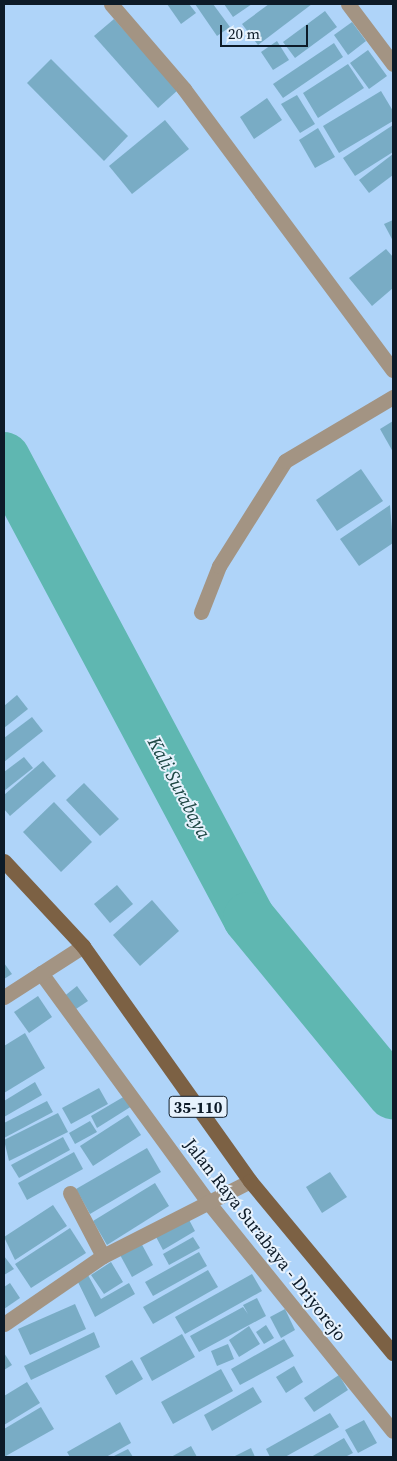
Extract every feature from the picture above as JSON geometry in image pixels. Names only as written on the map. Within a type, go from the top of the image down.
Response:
[{"type":"main road","name":"Jalan Raya Surabaya - Driyorejo","points":[[4,861],[83,946],[250,1180],[393,1354]]},
{"type":"street","points":[[111,4],[184,89],[393,370]]},
{"type":"street","points":[[348,4],[393,64]]},
{"type":"street","points":[[201,612],[219,566],[285,461],[393,397]]},
{"type":"street","points":[[4,997],[83,946]]},
{"type":"street","name":"Jalan Raya Surabaya - Driyorejo","points":[[41,973],[208,1202],[393,1432]]},
{"type":"street","points":[[4,1324],[103,1256],[250,1180]]},
{"type":"street","points":[[70,1193],[103,1256]]},
{"type":"building","points":[[167,4],[189,4],[196,13],[181,24]]},
{"type":"building","points":[[195,4],[213,4],[230,27],[217,36]]},
{"type":"building","points":[[224,4],[252,4],[233,17]]},
{"type":"building","points":[[269,4],[312,4],[258,45],[242,24]]},
{"type":"building","points":[[325,11],[337,27],[295,58],[283,42]]},
{"type":"building","points":[[114,19],[178,90],[158,108],[94,36]]},
{"type":"building","points":[[352,22],[366,41],[348,55],[334,35]]},
{"type":"building","points":[[277,41],[289,60],[273,70],[261,52]]},
{"type":"building","points":[[334,43],[343,57],[283,98],[273,84]]},
{"type":"building","points":[[368,50],[387,76],[369,89],[350,63]]},
{"type":"building","points":[[51,59],[128,136],[104,161],[27,83]]},
{"type":"building","points":[[348,64],[364,88],[318,118],[303,93]]},
{"type":"building","points":[[381,91],[393,111],[393,121],[339,153],[323,126]]},
{"type":"building","points":[[297,95],[315,124],[300,133],[281,104]]},
{"type":"building","points":[[267,98],[282,120],[254,139],[240,117]]},
{"type":"building","points":[[165,120],[189,149],[132,194],[109,166]]},
{"type":"building","points":[[393,125],[393,152],[355,176],[343,158]]},
{"type":"building","points":[[318,128],[335,157],[315,168],[299,140]]},
{"type":"building","points":[[393,154],[393,175],[369,193],[359,180]]},
{"type":"building","points":[[393,220],[393,241],[384,224]]},
{"type":"building","points":[[386,249],[393,257],[393,288],[372,306],[349,278]]},
{"type":"building","points":[[393,421],[393,452],[380,429]]},
{"type":"building","points":[[361,469],[383,501],[337,531],[316,500]]},
{"type":"building","points":[[390,505],[393,543],[359,566],[340,539]]},
{"type":"building","points":[[17,695],[28,709],[4,728],[4,706]]},
{"type":"building","points":[[32,717],[43,731],[4,762],[4,738]]},
{"type":"building","points":[[24,757],[33,768],[4,791],[4,772]]},
{"type":"building","points":[[43,761],[56,776],[10,816],[4,809],[4,795]]},
{"type":"building","points":[[84,783],[119,819],[100,836],[66,800]]},
{"type":"building","points":[[54,802],[92,842],[61,872],[23,832]]},
{"type":"building","points":[[117,885],[133,904],[110,923],[94,904]]},
{"type":"building","points":[[152,900],[179,931],[140,966],[113,935]]},
{"type":"building","points":[[4,963],[12,974],[4,979]]},
{"type":"building","points":[[77,986],[88,1001],[73,1011],[62,998]]},
{"type":"building","points":[[38,996],[52,1017],[29,1033],[14,1012]]},
{"type":"building","points":[[25,1033],[45,1068],[4,1093],[4,1046]]},
{"type":"building","points":[[35,1082],[42,1095],[4,1117],[4,1101]]},
{"type":"building","points":[[99,1088],[108,1104],[71,1124],[62,1108]]},
{"type":"building","points":[[125,1096],[132,1106],[97,1128],[91,1116]]},
{"type":"building","points":[[47,1101],[53,1112],[4,1138],[4,1123]]},
{"type":"building","points":[[58,1113],[68,1132],[9,1161],[4,1140]]},
{"type":"building","points":[[128,1115],[141,1135],[93,1166],[80,1146]]},
{"type":"building","points":[[90,1121],[97,1132],[75,1144],[69,1133]]},
{"type":"building","points":[[63,1137],[70,1150],[19,1178],[11,1165]]},
{"type":"building","points":[[147,1148],[161,1172],[90,1214],[76,1189]]},
{"type":"building","points":[[74,1152],[83,1169],[27,1200],[18,1183]]},
{"type":"building","points":[[330,1172],[347,1197],[322,1213],[306,1187]]},
{"type":"building","points":[[155,1183],[169,1206],[107,1245],[93,1221]]},
{"type":"building","points":[[53,1205],[67,1226],[15,1260],[4,1237]]},
{"type":"building","points":[[187,1216],[195,1231],[163,1250],[155,1235]]},
{"type":"building","points":[[70,1228],[86,1253],[31,1288],[15,1264]]},
{"type":"building","points":[[193,1237],[200,1248],[169,1265],[163,1254]]},
{"type":"building","points":[[140,1241],[153,1265],[132,1277],[119,1253]]},
{"type":"building","points":[[199,1252],[207,1266],[153,1296],[145,1282]]},
{"type":"building","points":[[4,1256],[14,1269],[4,1275]]},
{"type":"building","points":[[111,1262],[123,1282],[104,1294],[91,1275]]},
{"type":"building","points":[[208,1270],[218,1287],[153,1324],[143,1307]]},
{"type":"building","points":[[252,1274],[262,1291],[185,1334],[175,1317]]},
{"type":"building","points":[[88,1275],[101,1299],[129,1283],[135,1294],[95,1317],[77,1280]]},
{"type":"building","points":[[10,1283],[20,1298],[4,1309],[4,1287]]},
{"type":"building","points":[[257,1298],[266,1316],[199,1352],[190,1336],[243,1307],[248,1314],[243,1305]]},
{"type":"building","points":[[75,1304],[86,1329],[30,1355],[18,1329]]},
{"type":"building","points":[[285,1309],[295,1330],[281,1338],[270,1317]]},
{"type":"building","points":[[266,1325],[274,1338],[264,1344],[256,1332]]},
{"type":"building","points":[[249,1326],[260,1344],[239,1357],[229,1340]]},
{"type":"building","points":[[94,1332],[100,1347],[31,1380],[24,1366]]},
{"type":"building","points":[[182,1334],[195,1357],[152,1381],[140,1358]]},
{"type":"building","points":[[284,1339],[294,1356],[240,1385],[231,1369]]},
{"type":"building","points":[[228,1344],[234,1359],[217,1366],[211,1351]]},
{"type":"building","points":[[4,1353],[12,1365],[4,1370]]},
{"type":"building","points":[[132,1360],[143,1379],[116,1395],[105,1376]]},
{"type":"building","points":[[294,1366],[303,1382],[286,1393],[276,1377]]},
{"type":"building","points":[[221,1369],[233,1391],[173,1424],[161,1402]]},
{"type":"building","points":[[339,1375],[348,1390],[314,1412],[304,1398]]},
{"type":"building","points":[[27,1382],[40,1403],[4,1425],[4,1396]]},
{"type":"building","points":[[253,1387],[262,1402],[212,1431],[204,1415]]},
{"type":"building","points":[[41,1407],[54,1429],[4,1457],[4,1429]]},
{"type":"building","points":[[330,1413],[339,1427],[285,1457],[270,1457],[266,1449]]},
{"type":"building","points":[[364,1420],[377,1443],[358,1453],[345,1430]]},
{"type":"building","points":[[120,1422],[131,1443],[106,1457],[70,1457],[67,1452]]},
{"type":"building","points":[[344,1438],[353,1453],[345,1457],[311,1457]]},
{"type":"building","points":[[191,1446],[197,1457],[171,1457]]},
{"type":"building","points":[[251,1448],[255,1457],[233,1457]]},
{"type":"building","points":[[128,1449],[133,1457],[112,1457]]},
{"type":"waterway","name":"Kali Surabaya","points":[[4,458],[249,918],[393,1093]]}]
